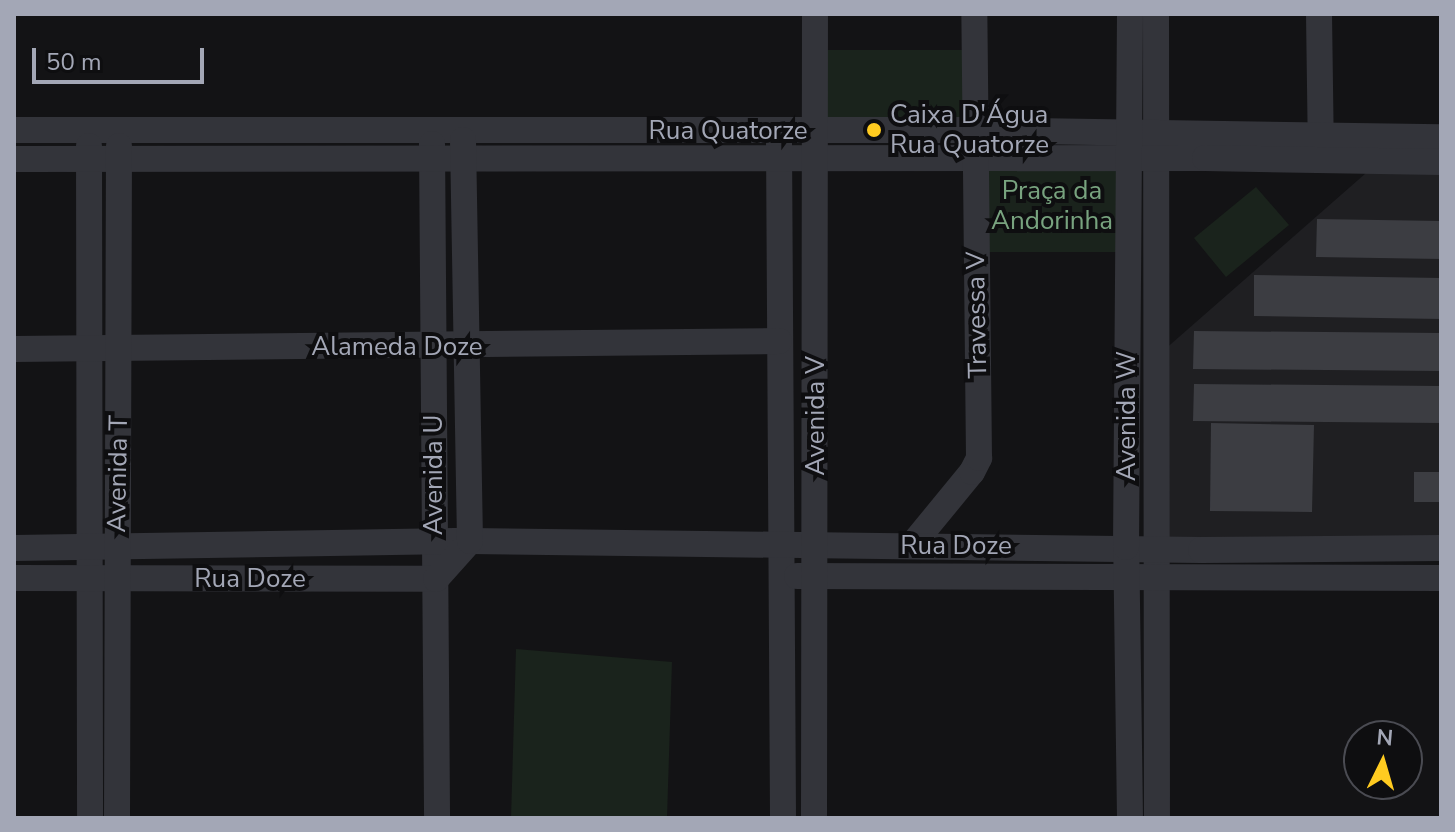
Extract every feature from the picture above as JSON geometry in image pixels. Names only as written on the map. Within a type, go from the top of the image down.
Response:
[{"type":"street","name":"Avenida V","points":[[814,818],[815,14]]},
{"type":"street","name":"Travessa V","points":[[912,545],[972,472],[979,458],[974,14]]},
{"type":"street","name":"Avenida W","points":[[1130,14],[1126,547],[1129,577],[1130,818]]},
{"type":"street","name":"Avenida W","points":[[1156,14],[1157,818]]},
{"type":"street","points":[[1319,14],[1321,148]]},
{"type":"street","name":"Rua Quatorze","points":[[14,130],[120,130],[779,158],[975,158],[1156,146],[1321,148],[1441,137]]},
{"type":"street","name":"Avenida T","points":[[88,130],[90,818]]},
{"type":"street","name":"Avenida T","points":[[117,818],[120,130]]},
{"type":"street","name":"Rua Quatorze","points":[[463,145],[780,131],[975,130],[1129,147]]},
{"type":"street","name":"Avenida V","points":[[780,131],[783,818]]},
{"type":"street","name":"Rua Quatorze","points":[[14,159],[119,161],[432,145]]},
{"type":"street","name":"Avenida U","points":[[432,145],[437,818]]},
{"type":"street","name":"Avenida U","points":[[463,145],[469,347],[470,541]]},
{"type":"street","name":"Rua Quatorze","points":[[1321,148],[1441,162]]},
{"type":"street","name":"Alameda Doze","points":[[14,349],[469,347],[779,341]]},
{"type":"street","points":[[436,579],[470,541]]},
{"type":"street","name":"Rua Doze","points":[[14,548],[470,541],[816,546],[1441,548]]},
{"type":"street","name":"Rua Doze","points":[[782,576],[1441,578]]},
{"type":"street","name":"Rua Doze","points":[[14,578],[436,579]]},
{"type":"shaded area","points":[[1374,166],[1441,167],[1441,540],[1167,541],[1163,351]]},
{"type":"green space","points":[[815,50],[975,50],[976,131],[815,129]]},
{"type":"green space","name":"Praça da Andorinha","points":[[976,159],[1128,160],[1127,252],[976,252]]},
{"type":"green space","points":[[1256,187],[1289,225],[1226,277],[1194,238]]},
{"type":"green space","points":[[516,649],[672,662],[667,818],[511,818]]},
{"type":"building","points":[[1317,219],[1441,221],[1441,259],[1316,257]]},
{"type":"building","points":[[1254,275],[1441,278],[1441,319],[1254,316]]},
{"type":"building","points":[[1194,331],[1441,333],[1441,371],[1193,369]]},
{"type":"building","points":[[1194,384],[1441,386],[1441,423],[1193,421]]},
{"type":"building","points":[[1211,423],[1314,425],[1312,512],[1210,511]]},
{"type":"building","points":[[1414,472],[1441,472],[1441,502],[1414,502]]},
{"type":"place","name":"Caixa D'Água Rua Quatorze","points":[[874,130]]}]
